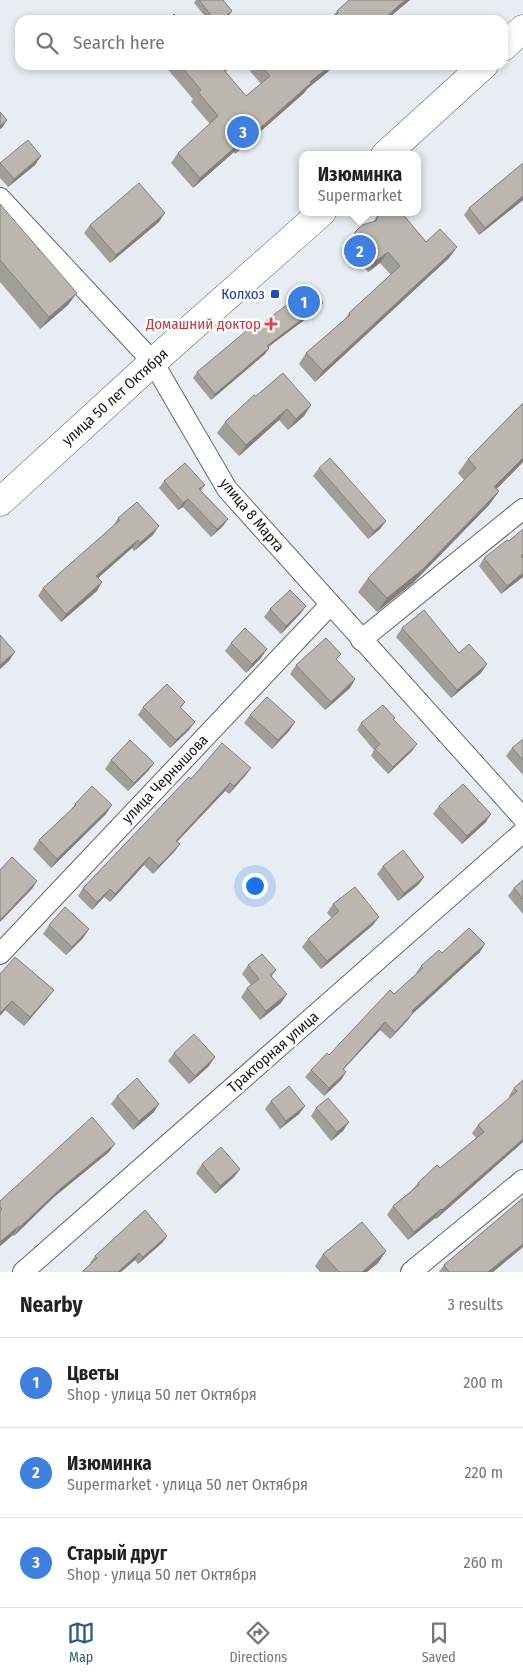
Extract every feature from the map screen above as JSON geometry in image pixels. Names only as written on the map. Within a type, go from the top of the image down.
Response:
[{"type":"main road","points":[[508,43],[523,29]]},
{"type":"main road","points":[[389,151],[478,70]]},
{"type":"main road","name":"улица 50 лет Октября","points":[[0,502],[153,362],[317,216]]},
{"type":"street","name":"улица 8 Марта","points":[[0,198],[153,362],[227,489],[523,818]]},
{"type":"street","points":[[361,640],[523,509]]},
{"type":"street","name":"улица Чернышова","points":[[0,954],[330,605]]},
{"type":"street","name":"Тракторная улица","points":[[23,1272],[523,832]]},
{"type":"street","points":[[411,1272],[523,1180]]},
{"type":"building","points":[[199,0],[223,0],[232,11],[227,15],[211,15]]},
{"type":"building","points":[[349,0],[405,0],[388,15],[336,15],[338,13],[337,11]]},
{"type":"building","points":[[184,70],[224,70],[246,96],[270,76],[265,70],[325,70],[242,144],[241,142],[200,178],[178,153],[218,116],[198,92],[201,90]]},
{"type":"building","points":[[0,112],[7,120],[0,126]]},
{"type":"building","points":[[28,140],[41,156],[14,179],[0,163]]},
{"type":"building","points":[[523,163],[523,196],[485,228],[469,208]]},
{"type":"building","points":[[139,183],[165,213],[116,255],[90,225]]},
{"type":"building","points":[[0,204],[77,293],[49,317],[0,260]]},
{"type":"building","points":[[378,216],[404,216],[426,242],[440,229],[457,247],[323,371],[306,353],[350,315],[349,313],[400,266],[388,252],[376,261],[357,239],[355,232],[362,225],[376,221]]},
{"type":"building","points":[[310,287],[323,303],[267,346],[269,348],[215,394],[197,372],[251,327],[254,330]]},
{"type":"building","points":[[283,373],[311,405],[296,419],[287,409],[246,445],[225,422],[254,395],[256,396]]},
{"type":"building","points":[[523,403],[523,458],[494,487],[499,491],[423,569],[387,598],[368,578],[476,468],[468,459]]},
{"type":"building","points":[[330,458],[386,521],[374,531],[319,468]]},
{"type":"building","points":[[185,463],[205,485],[199,489],[228,519],[217,529],[188,499],[183,503],[164,481]]},
{"type":"building","points":[[137,502],[159,526],[140,543],[138,540],[96,576],[102,582],[66,614],[43,588],[120,520],[118,518]]},
{"type":"building","points":[[523,529],[523,554],[521,556],[523,559],[523,573],[507,586],[484,558]]},
{"type":"building","points":[[290,590],[306,606],[286,626],[270,609]]},
{"type":"building","points":[[424,610],[459,653],[469,644],[487,664],[457,690],[402,628]]},
{"type":"building","points":[[245,628],[267,649],[252,664],[231,643]]},
{"type":"building","points":[[0,635],[15,652],[0,665]]},
{"type":"building","points":[[326,638],[341,654],[336,659],[355,679],[331,702],[296,665]]},
{"type":"building","points":[[167,684],[185,702],[180,707],[195,722],[176,740],[143,707]]},
{"type":"building","points":[[267,697],[295,722],[278,740],[250,715]]},
{"type":"building","points":[[383,705],[395,718],[393,719],[417,744],[393,767],[375,749],[380,744],[361,723]]},
{"type":"building","points":[[523,739],[523,760],[512,748]]},
{"type":"building","points":[[130,740],[154,763],[134,783],[111,760]]},
{"type":"building","points":[[222,743],[251,768],[234,786],[230,783],[176,841],[180,844],[159,866],[149,857],[115,894],[110,889],[97,902],[83,888],[189,777],[191,779]]},
{"type":"building","points":[[463,784],[491,814],[467,836],[439,806]]},
{"type":"building","points":[[92,786],[112,805],[57,859],[39,840],[76,805]]},
{"type":"building","points":[[403,850],[424,877],[404,893],[383,866]]},
{"type":"building","points":[[12,857],[37,881],[0,920],[0,870]]},
{"type":"building","points":[[523,880],[523,899],[514,888]]},
{"type":"building","points":[[355,887],[379,917],[327,961],[308,939],[339,911],[333,904]]},
{"type":"building","points":[[65,907],[89,929],[72,947],[49,925]]},
{"type":"building","points":[[469,928],[485,944],[412,1011],[413,1013],[395,1032],[385,1022],[343,1069],[346,1072],[329,1088],[311,1070],[327,1053],[329,1055],[390,990],[394,994],[423,968],[421,966],[439,950],[442,953]]},
{"type":"building","points":[[262,954],[276,970],[270,975],[287,994],[266,1011],[247,988],[259,979],[248,965]]},
{"type":"building","points":[[15,957],[54,990],[30,1017],[12,1001],[0,1013],[0,974]]},
{"type":"building","points":[[194,1034],[215,1057],[195,1076],[174,1053]]},
{"type":"building","points":[[137,1078],[159,1104],[139,1121],[117,1096]]},
{"type":"building","points":[[523,1080],[523,1139],[414,1232],[393,1206],[419,1185],[418,1183],[437,1165],[440,1168],[484,1132],[478,1125],[517,1091],[514,1088]]},
{"type":"building","points":[[289,1086],[305,1106],[286,1121],[271,1101]]},
{"type":"building","points":[[328,1098],[349,1122],[337,1132],[316,1108]]},
{"type":"building","points":[[92,1117],[115,1144],[60,1189],[20,1227],[0,1242],[0,1211],[2,1209],[0,1201]]},
{"type":"building","points":[[221,1147],[240,1169],[220,1186],[202,1164]]},
{"type":"building","points":[[523,1198],[523,1244],[488,1272],[449,1272],[444,1265]]},
{"type":"building","points":[[145,1210],[167,1236],[143,1257],[139,1253],[118,1272],[83,1272],[97,1258],[95,1256]]},
{"type":"building","points":[[362,1222],[386,1251],[362,1272],[339,1272],[323,1254]]},
{"type":"place","name":"Старый друг","points":[[243,132]]},
{"type":"place","name":"Изюминка","points":[[360,251]]},
{"type":"place","name":"Колхоз","points":[[275,294]]},
{"type":"place","name":"Цветы","points":[[304,302]]},
{"type":"place","name":"Домашний доктор","points":[[271,324]]}]
